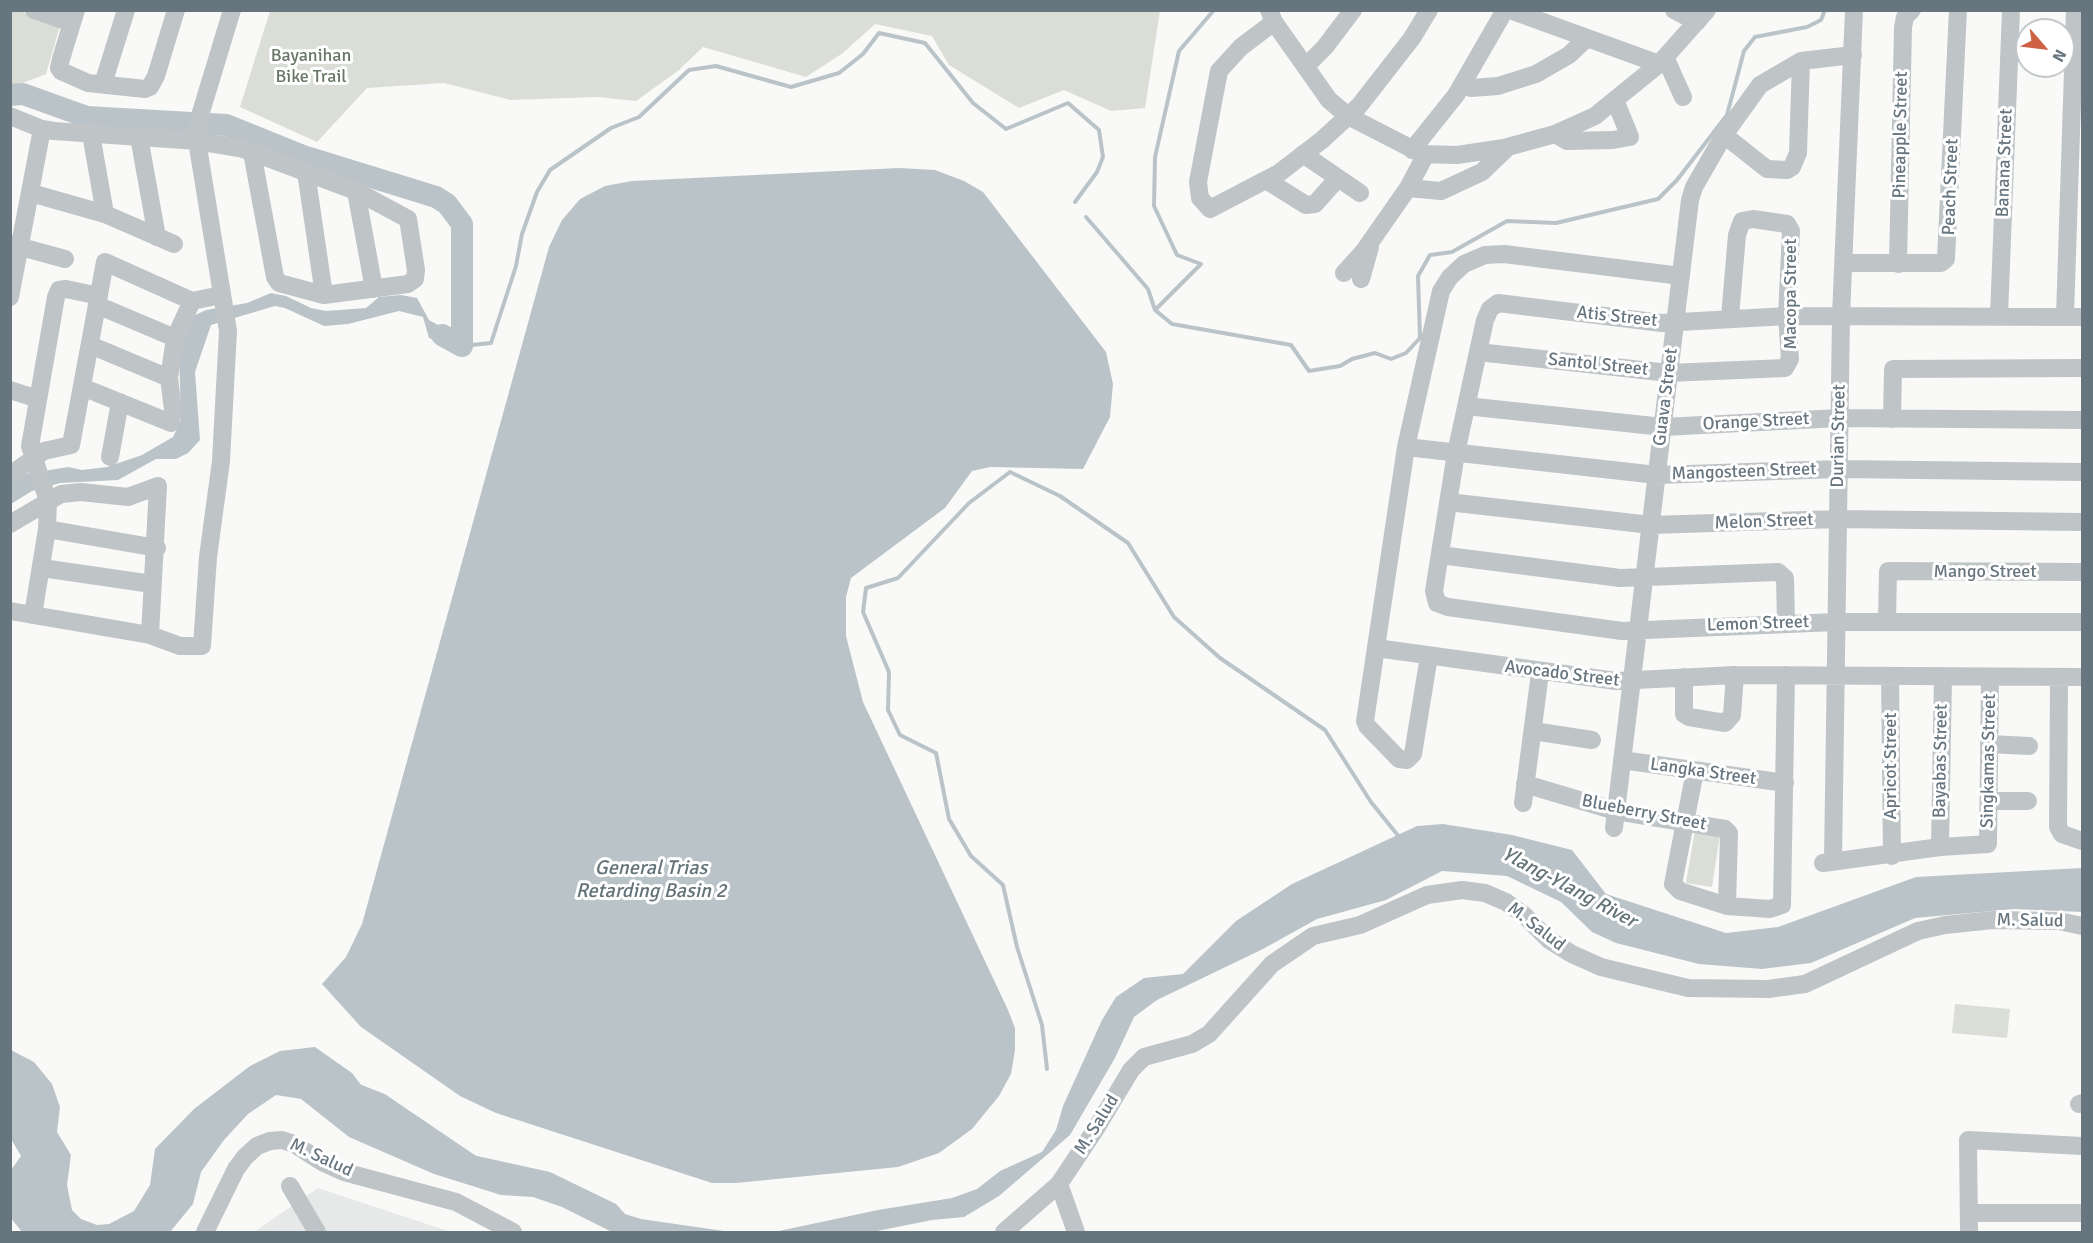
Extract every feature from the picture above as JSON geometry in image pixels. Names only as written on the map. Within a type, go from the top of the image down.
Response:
[{"type":"street","points":[[34,10],[74,17],[59,68],[88,83],[150,87],[156,76],[176,10]]},
{"type":"street","points":[[103,84],[126,10]]},
{"type":"street","points":[[10,611],[150,635],[180,646],[202,646],[208,557],[221,461],[228,331],[197,138],[201,112],[232,10]]},
{"type":"street","points":[[1429,10],[1412,38],[1359,106],[1348,116],[1303,154],[1266,180],[1210,209],[1200,198],[1198,182],[1219,71],[1271,16],[1329,100],[1348,116],[1419,152],[1457,155],[1508,147],[1555,134],[1595,116],[1662,61],[1702,16],[1674,10]]},
{"type":"street","points":[[1353,276],[1372,239],[1408,188],[1419,152],[1462,85],[1505,10]]},
{"type":"street","points":[[1510,10],[1587,38],[1662,61],[1683,97]]},
{"type":"street","name":"Durian Street","points":[[1854,10],[1841,316],[1837,675],[1827,862],[1892,856],[1940,847],[1988,844]]},
{"type":"street","name":"Pineapple Street","points":[[1898,264],[1903,27],[1905,17],[1912,10]]},
{"type":"street","name":"Peach Street","points":[[1844,263],[1941,263],[1948,253],[1958,10]]},
{"type":"street","name":"Banana Street","points":[[1999,316],[2011,10]]},
{"type":"street","points":[[2074,317],[2075,10]]},
{"type":"street","points":[[1306,66],[1325,47],[1352,11]]},
{"type":"street","points":[[1462,85],[1471,88],[1498,86],[1536,74],[1569,55],[1587,38]]},
{"type":"street","name":"Guava Street","points":[[1615,819],[1681,276],[1694,187],[1724,135],[1760,85],[1801,61],[1853,55]]},
{"type":"street","points":[[1724,135],[1767,169],[1787,170],[1792,167],[1797,153],[1801,61]]},
{"type":"street","points":[[1555,134],[1567,141],[1613,140],[1630,137],[1615,100]]},
{"type":"street","points":[[10,116],[42,129],[139,137],[197,138],[252,152],[356,190],[408,219],[416,270],[415,279],[408,284],[324,295],[279,283],[275,278],[252,152]]},
{"type":"street","points":[[11,295],[15,245],[31,193],[42,129]]},
{"type":"street","points":[[91,134],[105,214]]},
{"type":"street","points":[[31,193],[105,214],[166,240],[139,137]]},
{"type":"street","points":[[1408,188],[1442,191],[1482,172],[1508,147]]},
{"type":"street","points":[[1303,154],[1360,193]]},
{"type":"street","points":[[306,172],[324,295]]},
{"type":"street","points":[[1266,180],[1306,205],[1316,204],[1338,178]]},
{"type":"street","points":[[356,190],[374,289]]},
{"type":"street","name":"Macopa Street","points":[[1730,317],[1739,227],[1742,221],[1753,219],[1782,222],[1790,227],[1787,316],[1789,365]]},
{"type":"street","points":[[15,245],[65,259]]},
{"type":"street","points":[[1429,656],[1413,754],[1407,760],[1393,754],[1365,721],[1406,447],[1441,291],[1450,277],[1464,264],[1485,255],[1504,254],[1681,276]]},
{"type":"street","points":[[10,475],[36,464],[44,451],[71,445],[105,262],[192,301],[222,299]]},
{"type":"street","points":[[33,615],[47,529],[46,495],[30,446],[59,290],[66,289],[98,300],[175,338]]},
{"type":"street","points":[[82,387],[171,423],[173,410],[170,378],[175,338],[192,301]]},
{"type":"street","name":"Atis Street","points":[[1437,603],[1434,591],[1456,453],[1485,320],[1490,309],[1498,303],[1647,322],[1787,316],[2074,317]]},
{"type":"street","points":[[90,345],[170,378]]},
{"type":"street","name":"Santol Street","points":[[1478,352],[1669,373],[1781,369],[1789,365]]},
{"type":"street","points":[[1892,419],[1893,369],[2082,368]]},
{"type":"street","points":[[10,390],[38,399]]},
{"type":"street","points":[[110,457],[120,402]]},
{"type":"street","name":"Orange Street","points":[[1466,406],[1663,427],[1840,418],[2082,420]]},
{"type":"street","name":"Mangosteen Street","points":[[1406,447],[1657,475],[1839,469],[2082,472]]},
{"type":"street","points":[[10,524],[46,495],[69,492],[129,497],[159,486],[150,635]]},
{"type":"street","name":"Melon Street","points":[[1448,502],[1651,525],[1838,519],[2082,522]]},
{"type":"street","points":[[47,529],[156,548]]},
{"type":"street","points":[[1440,555],[1620,578],[1778,572],[1785,578],[1786,624]]},
{"type":"street","points":[[42,568],[152,584]]},
{"type":"street","name":"Mango Street","points":[[1887,621],[1888,571],[2082,572]]},
{"type":"street","name":"Lemon Street","points":[[1437,603],[1448,607],[1622,631],[1638,628],[1887,621],[2082,622]]},
{"type":"street","name":"Avocado Street","points":[[1376,648],[1540,673],[1631,682],[1735,675],[2082,677]]},
{"type":"street","points":[[1522,803],[1540,673]]},
{"type":"street","points":[[1684,677],[1684,714],[1689,717],[1725,723],[1732,715],[1735,675]]},
{"type":"street","points":[[1695,771],[1672,884],[1680,891],[1727,906],[1770,909],[1782,905],[1786,675]]},
{"type":"street","name":"Apricot Street","points":[[1890,676],[1892,856]]},
{"type":"street","name":"Bayabas Street","points":[[1940,847],[1943,676]]},
{"type":"street","name":"Singkamas Street","points":[[1988,844],[1990,677]]},
{"type":"street","points":[[2059,677],[2058,827],[2062,834],[2082,841]]},
{"type":"street","points":[[1533,731],[1592,740]]},
{"type":"street","points":[[1989,744],[2029,746]]},
{"type":"street","name":"Langka Street","points":[[1622,760],[1785,783]]},
{"type":"street","name":"Blueberry Street","points":[[1525,784],[1615,819],[1685,823],[1727,830],[1727,906]]},
{"type":"street","points":[[1989,801],[2028,801]]},
{"type":"street","name":"M. Salud","points":[[1005,1233],[1059,1184],[1097,1128],[1131,1070],[1143,1058],[1192,1044],[1209,1034],[1272,964],[1312,936],[1360,925],[1427,895],[1462,890],[1485,893],[1506,902],[1524,915],[1549,940],[1572,954],[1600,967],[1688,988],[1768,989],[1805,984],[1918,931],[1945,925],[1993,920],[2059,921],[2082,926]]},
{"type":"street","name":"M. Salud","points":[[205,1233],[236,1168],[245,1157],[257,1146],[270,1140],[282,1140],[294,1144],[322,1162],[344,1172],[456,1202],[513,1233]]},
{"type":"street","points":[[1969,1233],[1968,1140],[2082,1146]]},
{"type":"street","points":[[1059,1184],[1076,1233]]},
{"type":"street","points":[[290,1186],[317,1233]]},
{"type":"street","points":[[1969,1213],[2082,1214]]},
{"type":"shaded area","points":[[318,1188],[451,1232],[254,1232]]},
{"type":"green space","name":"Bayanihan Bike Trail","points":[[270,10],[1160,11],[1145,108],[1111,111],[1064,90],[1019,108],[949,65],[932,36],[875,24],[843,53],[806,77],[703,47],[679,70],[636,101],[597,97],[511,100],[444,83],[367,88],[317,142],[240,107]]},
{"type":"green space","points":[[11,11],[20,11],[60,26],[46,74],[15,86],[11,86]]},
{"type":"green space","points":[[1695,830],[1720,834],[1712,887],[1686,883]]},
{"type":"green space","points":[[1955,1004],[2010,1009],[2007,1038],[1952,1033]]},
{"type":"water","name":"General Trias Retarding Basin 2","points":[[899,168],[935,170],[964,181],[983,192],[1106,352],[1113,384],[1110,417],[1083,469],[990,467],[972,471],[945,508],[851,578],[846,597],[846,636],[863,702],[1015,1028],[1015,1050],[1011,1074],[999,1096],[972,1129],[939,1153],[898,1167],[736,1183],[712,1183],[496,1113],[460,1096],[361,1027],[322,984],[346,957],[362,924],[549,247],[562,220],[580,199],[605,186],[632,181]]},
{"type":"water","points":[[271,293],[286,296],[311,308],[326,311],[366,308],[379,297],[401,295],[417,298],[429,320],[474,345],[468,352],[429,338],[423,317],[399,311],[348,324],[324,326],[285,308],[275,306],[211,325],[195,372],[200,440],[188,453],[176,459],[156,459],[118,480],[60,483],[32,491],[11,504],[10,485],[26,474],[68,467],[82,470],[107,467],[142,455],[173,437],[181,420],[179,352],[191,317],[206,310],[247,303]]},
{"type":"water","points":[[1443,824],[1512,835],[1572,850],[1606,894],[1726,933],[1778,927],[1916,877],[2082,868],[2082,912],[2014,909],[1915,918],[1811,963],[1762,969],[1699,964],[1616,943],[1592,932],[1561,902],[1507,876],[1442,871],[1386,900],[1317,919],[1263,949],[1157,1000],[1134,1017],[1115,1058],[1070,1135],[999,1196],[964,1217],[932,1220],[872,1232],[774,1232],[878,1210],[952,1198],[977,1189],[1000,1171],[1042,1152],[1056,1130],[1063,1106],[1102,1020],[1116,997],[1144,978],[1183,974],[1236,921],[1292,884],[1417,826]]},
{"type":"water","points":[[315,1047],[352,1073],[377,1106],[415,1139],[436,1147],[550,1172],[616,1204],[625,1214],[641,1219],[731,1232],[612,1232],[562,1207],[533,1197],[501,1195],[434,1174],[349,1137],[301,1099],[276,1095],[248,1114],[224,1140],[201,1172],[193,1204],[170,1232],[22,1232],[11,1218],[11,1170],[21,1156],[11,1139],[11,1050],[34,1062],[52,1084],[60,1107],[57,1132],[71,1155],[67,1185],[72,1210],[81,1219],[97,1225],[109,1224],[134,1211],[150,1185],[155,1149],[194,1109],[250,1066],[280,1051]]},
{"type":"waterway","points":[[1155,310],[1201,264],[1177,255],[1154,206],[1155,157],[1179,51],[1214,10]]},
{"type":"waterway","points":[[1086,217],[1148,289],[1155,310],[1172,324],[1291,345],[1309,371],[1340,366],[1352,359],[1375,353],[1391,359],[1406,353],[1420,338],[1418,276],[1430,255],[1452,252],[1507,221],[1556,223],[1658,199],[1677,180],[1727,115],[1744,51],[1755,37],[1807,27],[1821,20],[1825,10]]},
{"type":"waterway","points":[[471,345],[491,343],[516,266],[522,234],[537,192],[550,170],[611,128],[639,117],[689,70],[716,66],[791,87],[839,73],[863,54],[879,33],[925,43],[973,103],[1006,129],[1068,103],[1099,130],[1103,157],[1097,172],[1075,202]]},
{"type":"waterway","points":[[10,95],[23,94],[87,117],[226,125],[303,156],[436,197],[447,204],[462,224],[462,346],[442,335]]},
{"type":"waterway","points":[[1047,1069],[1042,1025],[1017,947],[1003,885],[971,856],[949,819],[936,753],[900,735],[888,710],[889,672],[863,612],[866,588],[898,578],[969,503],[1010,472],[1060,496],[1128,543],[1174,617],[1220,658],[1325,730],[1371,802],[1400,838]]},
{"type":"waterway","name":"Ylang-Ylang River","points":[[347,1091],[380,1104],[470,1165]]}]
